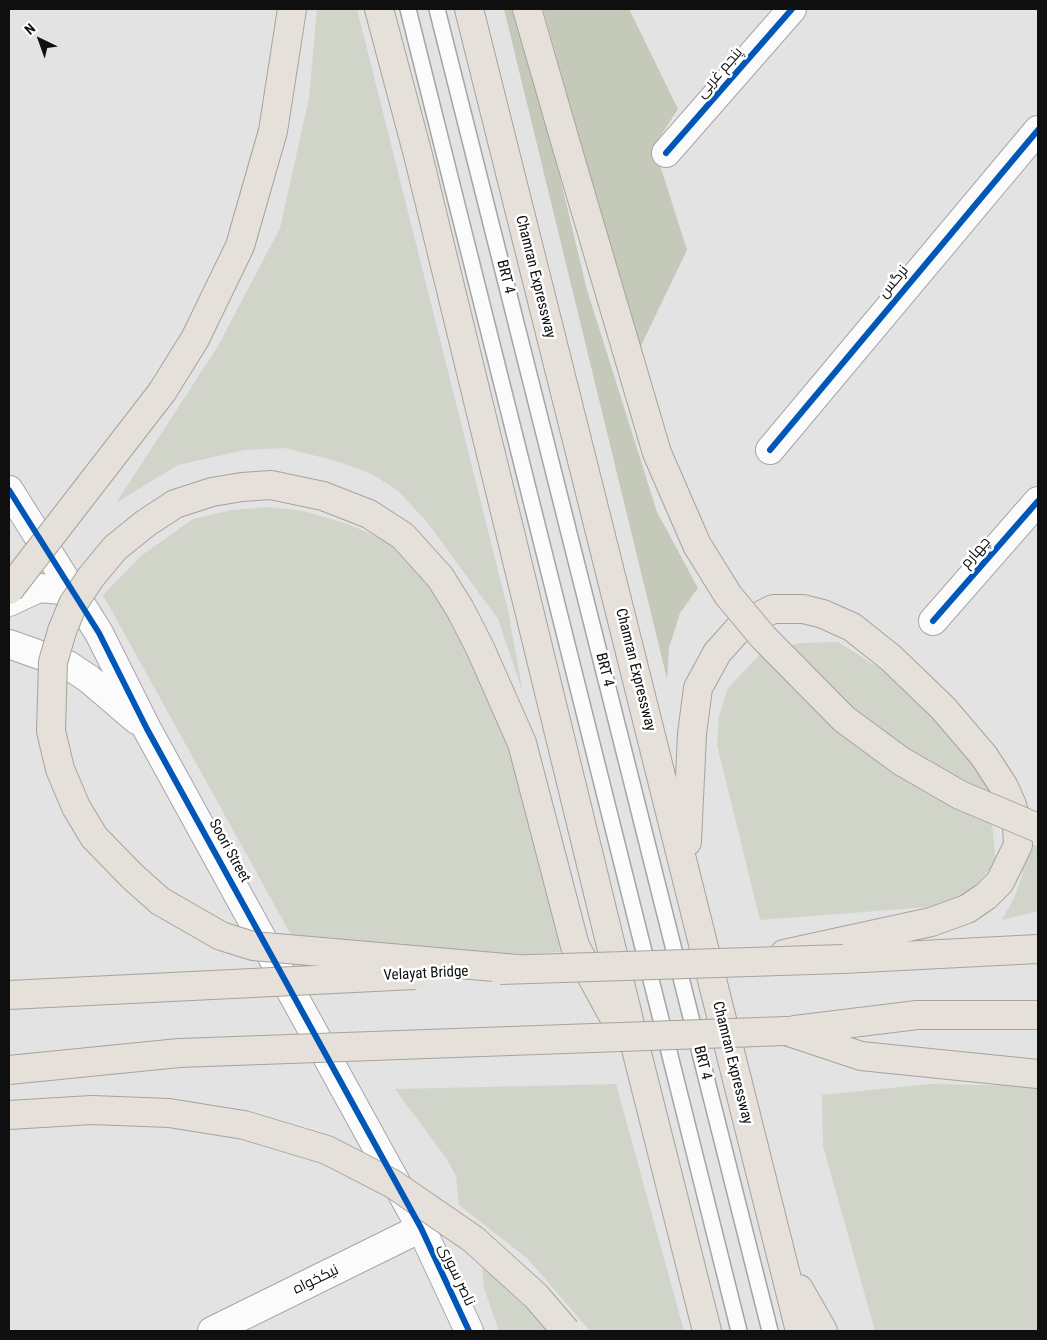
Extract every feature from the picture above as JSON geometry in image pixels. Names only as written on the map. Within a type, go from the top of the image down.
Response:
[{"type":"highway","points":[[9,590],[162,392],[199,332],[240,246],[273,131],[292,9]]},
{"type":"highway","points":[[380,9],[418,155],[640,1065],[707,1331]]},
{"type":"highway","name":"Chamran Expressway","points":[[469,9],[800,1331]]},
{"type":"highway","points":[[527,9],[657,453],[697,545],[728,595],[763,637],[844,720],[901,761],[960,795],[1038,828]]},
{"type":"highway","points":[[517,969],[253,946],[221,936],[160,901],[132,876],[94,837],[76,806],[60,769],[51,731],[53,662],[62,631],[73,604],[91,577],[115,548],[146,522],[175,504],[212,492],[271,485],[322,496],[369,514],[403,536],[440,577],[460,609],[480,648],[522,743],[575,946],[640,1065]]},
{"type":"highway","points":[[685,874],[692,734],[698,688],[717,653],[742,625],[773,610],[803,609],[823,614],[852,627],[892,658],[943,708],[989,764],[1004,787],[1012,805],[1017,826],[1018,845],[1000,882],[986,896],[967,909],[932,922],[745,962]]},
{"type":"highway","name":"Velayat Bridge","points":[[9,995],[517,969],[844,959],[1038,949]]},
{"type":"highway","points":[[9,1070],[179,1053],[786,1031],[918,1016],[1038,1016]]},
{"type":"highway","points":[[786,1031],[862,1056],[1038,1074]]},
{"type":"highway","points":[[9,1115],[92,1110],[169,1114],[244,1125],[327,1150],[393,1184],[473,1239],[536,1296],[566,1331]]},
{"type":"highway","points":[[781,1259],[823,1331]]},
{"type":"street","name":"پنجم غربی","points":[[666,153],[792,9]]},
{"type":"street","name":"نرگس","points":[[770,450],[1038,130]]},
{"type":"street","name":"Soori Street","points":[[9,490],[99,633],[147,728],[421,1228]]},
{"type":"street","name":"چهارم","points":[[933,621],[1038,501]]},
{"type":"street","points":[[9,602],[39,588],[73,591]]},
{"type":"street","points":[[9,644],[68,665],[84,668],[96,662],[100,651],[99,633]]},
{"type":"street","points":[[68,665],[89,679],[147,728]]},
{"type":"street","name":"نیکخواه","points":[[212,1331],[421,1228]]},
{"type":"street","name":"ناصر سوری","points":[[421,1228],[469,1331]]},
{"type":"lane","name":"BRT 4","points":[[408,9],[739,1331]]},
{"type":"lane","name":"BRT 4","points":[[437,9],[770,1331]]},
{"type":"shaded area","points":[[317,9],[357,9],[508,610],[523,693],[498,619],[427,522],[398,491],[372,474],[336,461],[284,448],[244,450],[178,465],[116,503],[218,346],[280,228],[309,98]]},
{"type":"shaded area","points":[[268,507],[303,511],[348,524],[383,539],[408,556],[431,577],[492,684],[570,951],[440,963],[306,962],[103,595],[142,555],[193,519],[232,510]]},
{"type":"shaded area","points":[[838,642],[887,673],[939,721],[987,779],[996,861],[973,890],[942,906],[760,920],[717,745],[719,716],[728,688],[763,651],[801,643]]},
{"type":"shaded area","points":[[1026,843],[1038,846],[1038,911],[1002,920],[1014,898],[1022,876]]},
{"type":"shaded area","points":[[616,1084],[684,1331],[590,1331],[528,1259],[459,1205],[456,1176],[446,1158],[395,1089]]},
{"type":"shaded area","points":[[929,1084],[1038,1086],[1038,1331],[875,1331],[823,1146],[822,1095]]},
{"type":"shaded area","points":[[482,1266],[501,1282],[550,1331],[499,1331],[484,1288]]},
{"type":"green space","points":[[504,9],[512,9],[539,90],[587,290],[657,512],[698,588],[680,613],[669,648],[667,679]]},
{"type":"green space","points":[[543,9],[629,9],[678,109],[654,146],[687,250],[639,350]]},
{"type":"cycle path","points":[[666,153],[792,9]]},
{"type":"cycle path","points":[[770,450],[1038,130]]},
{"type":"cycle path","points":[[9,490],[99,633],[147,729],[421,1228],[469,1331]]},
{"type":"cycle path","points":[[933,621],[1038,501]]}]
